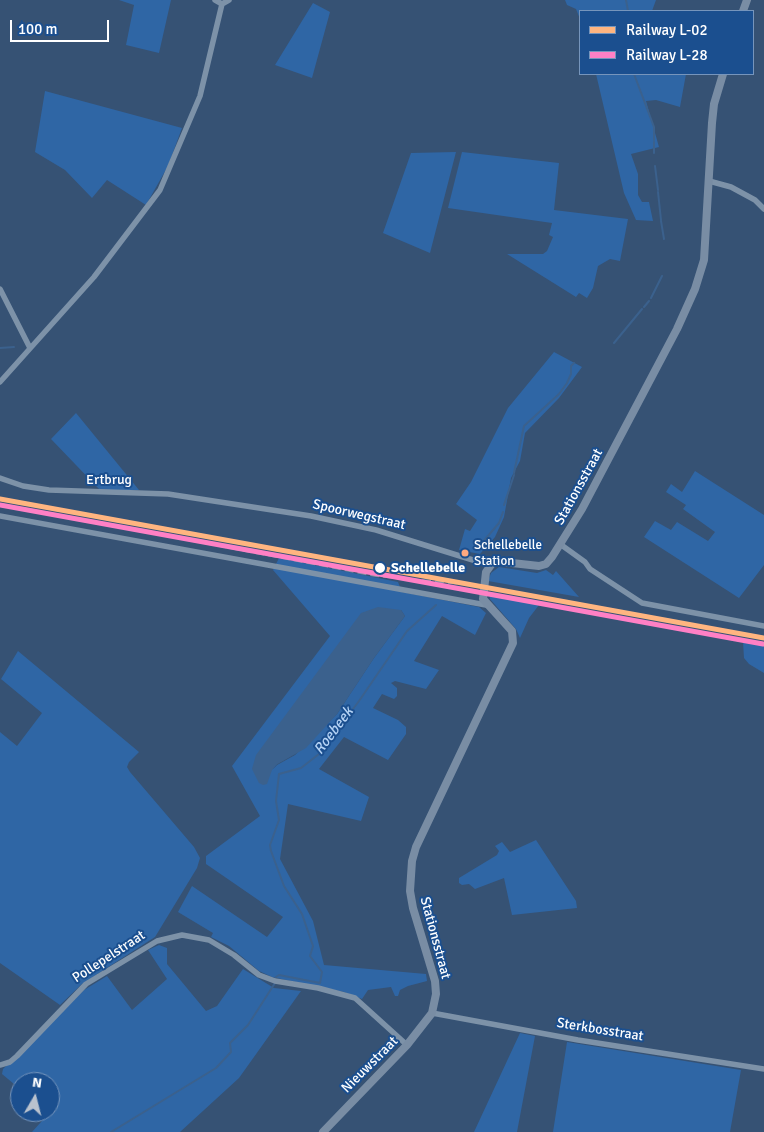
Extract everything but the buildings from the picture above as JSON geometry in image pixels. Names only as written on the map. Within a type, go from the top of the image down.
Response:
[{"type":"street","points":[[215,0],[222,4]]},
{"type":"street","points":[[0,382],[102,268],[160,190],[202,91],[222,4],[229,0]]},
{"type":"street","name":"Stationsstraat","points":[[489,565],[497,561],[535,566],[549,561],[611,456],[695,290],[704,260],[714,104],[723,75]]},
{"type":"street","points":[[709,181],[731,187],[755,200],[764,209]]},
{"type":"street","points":[[0,289],[30,348]]},
{"type":"street","name":"Ertbrug","points":[[0,478],[23,486],[49,490],[154,493],[220,501]]},
{"type":"street","name":"Spoorwegstraat","points":[[220,501],[351,524],[489,565]]},
{"type":"street","points":[[0,516],[486,605]]},
{"type":"street","points":[[560,544],[585,562],[590,569],[642,603],[764,626]]},
{"type":"street","points":[[486,605],[482,594],[489,565]]},
{"type":"street","name":"Stationsstraat","points":[[432,1013],[436,994],[435,982],[413,908],[410,891],[412,861],[416,847],[513,643],[512,631],[486,605]]},
{"type":"street","name":"Pollepelstraat","points":[[0,1065],[10,1062],[17,1056],[86,984],[157,940],[182,936],[209,940],[234,955],[258,975],[275,981],[318,988],[355,998],[407,1045]]},
{"type":"street","name":"Nieuwstraat","points":[[323,1132],[407,1045],[432,1013]]},
{"type":"street","name":"Sterkbosstraat","points":[[432,1013],[578,1040],[764,1069]]},
{"type":"shaded area","points":[[119,0],[171,0],[159,53],[126,45],[134,5]]},
{"type":"shaded area","points":[[565,0],[656,0],[652,10],[579,10],[579,16],[576,9],[567,5]]},
{"type":"shaded area","points":[[313,3],[330,12],[312,78],[275,65]]},
{"type":"shaded area","points":[[596,75],[686,75],[680,107],[656,100],[646,101],[659,147],[631,154],[638,174],[638,195],[642,202],[649,202],[653,221],[636,220],[624,193]]},
{"type":"shaded area","points":[[45,91],[182,128],[168,166],[146,205],[107,180],[92,198],[65,170],[35,152]]},
{"type":"shaded area","points":[[456,152],[430,253],[383,233],[411,153]]},
{"type":"shaded area","points":[[462,152],[559,163],[554,210],[628,219],[620,261],[610,259],[598,266],[593,288],[587,298],[579,293],[576,297],[507,254],[543,254],[547,251],[553,237],[549,235],[552,223],[448,208]]},
{"type":"shaded area","points":[[554,352],[582,367],[559,398],[525,433],[520,461],[511,478],[504,517],[495,537],[480,554],[459,550],[465,529],[470,531],[477,520],[456,504],[471,482],[508,408]]},
{"type":"shaded area","points":[[76,413],[139,490],[100,490],[51,439]]},
{"type":"shaded area","points":[[695,471],[764,515],[764,565],[739,598],[644,537],[655,521],[671,530],[677,522],[708,541],[715,532],[683,509],[686,505],[666,492],[671,484],[682,492]]},
{"type":"shaded area","points":[[279,558],[398,582],[402,592],[479,607],[486,613],[475,635],[442,616],[414,661],[439,670],[426,689],[395,681],[391,683],[397,688],[397,696],[394,699],[382,694],[373,708],[398,720],[406,727],[406,734],[388,760],[344,737],[319,769],[369,797],[361,821],[288,804],[280,859],[313,921],[324,965],[426,974],[427,981],[400,990],[398,996],[395,996],[391,987],[368,990],[362,999],[344,992],[272,977],[259,971],[229,946],[211,937],[213,933],[178,912],[192,886],[267,937],[283,917],[206,864],[206,856],[260,816],[232,766],[330,636],[273,570]],"holes":[[[401,610],[405,616],[374,658],[337,714],[295,755],[272,770]]]},
{"type":"shaded area","points":[[499,567],[537,573],[546,570],[553,575],[556,571],[579,597],[488,581],[491,573]]},
{"type":"shaded area","points":[[495,594],[539,605],[529,618],[520,638],[516,629],[490,599],[490,595]]},
{"type":"shaded area","points":[[378,607],[401,610],[405,616],[374,658],[337,714],[306,748],[276,765],[267,784],[259,783],[252,769],[256,755],[361,613]]},
{"type":"shaded area","points":[[743,642],[764,645],[764,673],[749,664],[744,658]]},
{"type":"shaded area","points":[[18,651],[139,752],[129,762],[127,767],[194,847],[200,858],[197,868],[155,937],[82,984],[60,1005],[0,963],[0,732],[17,746],[42,713],[1,679]]},
{"type":"shaded area","points":[[536,840],[576,901],[577,908],[512,915],[504,878],[475,889],[469,884],[462,885],[459,883],[459,878],[497,855],[499,851],[495,846],[502,842],[510,852]]},
{"type":"shaded area","points":[[159,945],[167,948],[167,964],[206,1011],[217,1006],[243,969],[274,988],[301,991],[239,1078],[180,1132],[32,1132],[41,1122],[60,1122],[60,1072],[10,1072],[10,1081],[2,1074],[3,1069],[84,990],[107,976],[132,1010],[167,979],[148,950]]},
{"type":"shaded area","points":[[520,1033],[535,1036],[517,1132],[474,1132]]},
{"type":"shaded area","points":[[567,1042],[741,1070],[730,1132],[553,1132]]},
{"type":"waterway","name":"Roebeek","points":[[626,0],[628,10]]},
{"type":"waterway","name":"Roebeek","points":[[634,75],[654,127],[654,140]]},
{"type":"waterway","name":"Roebeek","points":[[654,142],[654,153]]},
{"type":"waterway","name":"Roebeek","points":[[655,166],[658,190]]},
{"type":"waterway","name":"Roebeek","points":[[658,192],[661,220]]},
{"type":"waterway","name":"Roebeek","points":[[661,221],[664,239]]},
{"type":"waterway","name":"Roebeek","points":[[651,298],[662,276]]},
{"type":"waterway","name":"Roebeek","points":[[644,307],[649,301]]},
{"type":"waterway","name":"Roebeek","points":[[614,343],[642,309]]},
{"type":"waterway","points":[[0,348],[14,347]]},
{"type":"waterway","name":"Roebeek","points":[[514,473],[524,426],[559,394],[567,383],[571,374],[571,366],[574,363]]},
{"type":"waterway","name":"Roebeek","points":[[504,505],[514,475]]},
{"type":"waterway","name":"Roebeek","points":[[482,543],[499,523],[503,512]]},
{"type":"waterway","name":"Roebeek","points":[[276,977],[279,975],[320,983],[322,972],[310,956],[313,946],[302,914],[284,886],[271,851],[270,845],[279,820],[276,801],[279,774],[301,768],[319,754],[359,701],[407,631],[436,605]]},
{"type":"waterway","name":"Roebeek","points":[[111,1132],[216,1068],[231,1052],[230,1043],[248,1025],[275,983]]},
{"type":"railway","points":[[0,504],[376,576],[473,585]]},
{"type":"rail line","name":"L-02","points":[[0,499],[764,638]]},
{"type":"rail line","name":"L-28","points":[[0,505],[763,644]]},
{"type":"place","name":"Schellebelle Station","points":[[465,553]]},
{"type":"place","name":"Schellebelle","points":[[380,568]]}]
